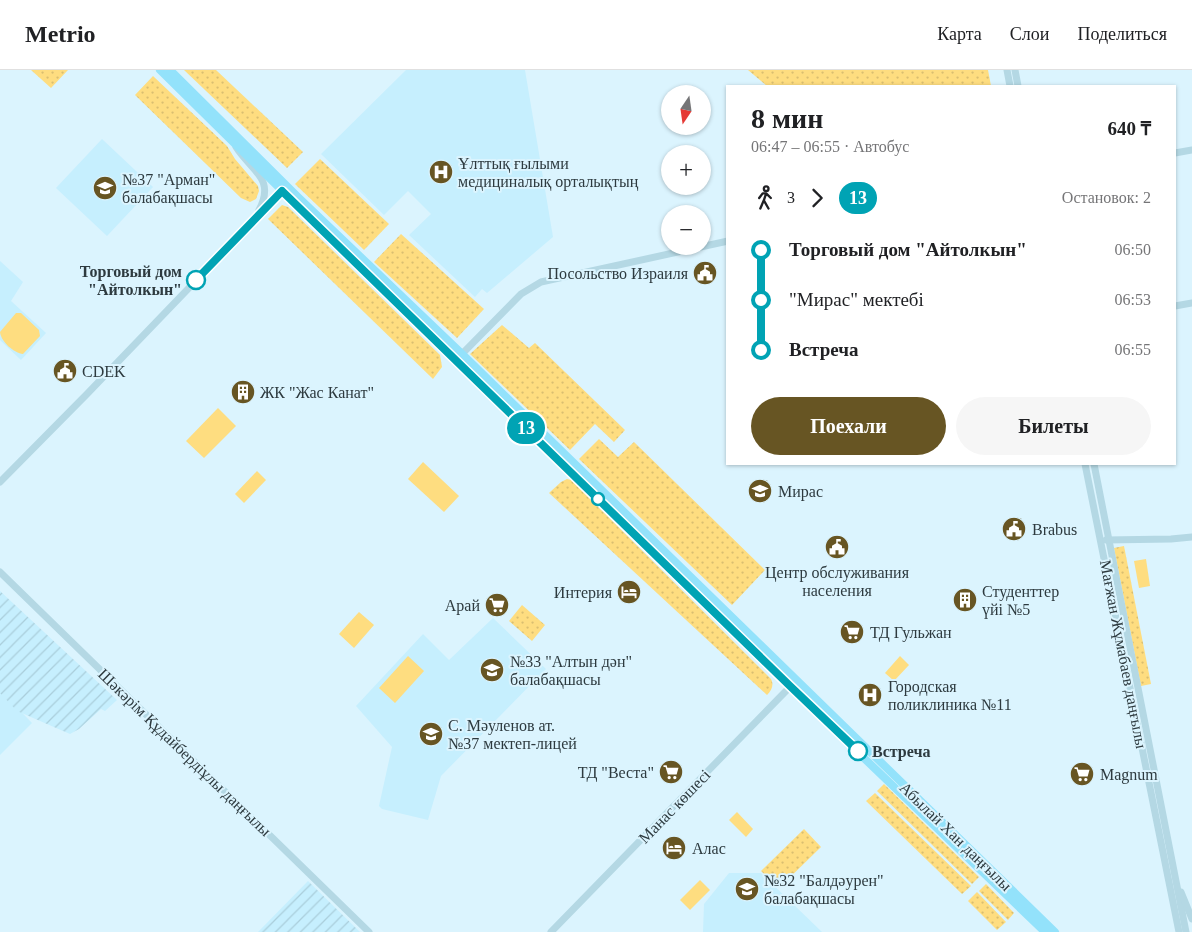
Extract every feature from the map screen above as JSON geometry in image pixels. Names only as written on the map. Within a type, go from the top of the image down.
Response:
[{"type":"main road","name":"Абылай Хан даңғылы","points":[[160,70],[1055,932]]},
{"type":"main road","name":"Абылай Хан даңғылы","points":[[170,70],[284,188]]},
{"type":"main road","points":[[1007,70],[1010,85]]},
{"type":"main road","points":[[1015,70],[1018,85]]},
{"type":"main road","points":[[232,141],[241,155],[263,180],[264,200],[256,218]]},
{"type":"main road","points":[[1176,153],[1192,150]]},
{"type":"main road","points":[[0,482],[284,188]]},
{"type":"main road","points":[[459,357],[521,294],[541,282],[726,241]]},
{"type":"main road","points":[[1176,306],[1192,303]]},
{"type":"main road","name":"Абылай Хан даңғылы","points":[[459,357],[790,686],[1045,932]]},
{"type":"main road","name":"Мағжан Жұмабаев даңғылы","points":[[1085,465],[1179,932]]},
{"type":"main road","name":"Мағжан Жұмабаев даңғылы","points":[[1094,465],[1186,932]]},
{"type":"main road","points":[[1101,541],[1109,539],[1192,537]]},
{"type":"main road","name":"Шәкәрім Құдайбердіұлы даңғылы","points":[[1,572],[370,932]]},
{"type":"main road","points":[[790,686],[792,677]]},
{"type":"main road","name":"Манас көшесі","points":[[552,932],[790,686]]},
{"type":"main road","points":[[1178,887],[1192,919]]},
{"type":"shaded area","points":[[31,70],[68,70],[51,88]]},
{"type":"shaded area","points":[[184,70],[216,70],[303,152],[287,168]]},
{"type":"shaded area","name":"Ұлттық ғылыми медициналық орталықтың","points":[[406,70],[525,70],[553,237],[487,293],[482,289],[475,297],[409,235],[431,214],[408,191],[384,215],[321,154]]},
{"type":"shaded area","points":[[748,70],[988,70],[991,85],[766,85]]},
{"type":"shaded area","points":[[153,76],[227,146],[235,159],[258,186],[259,191],[256,199],[250,202],[241,198],[135,95]]},
{"type":"shaded area","name":"№37 \"Арман\" балабақшасы","points":[[102,139],[153,187],[107,236],[56,188]]},
{"type":"shaded area","points":[[320,159],[389,224],[364,250],[295,184]]},
{"type":"shaded area","points":[[282,205],[288,207],[440,355],[442,367],[433,379],[268,219]]},
{"type":"shaded area","points":[[401,234],[484,309],[457,338],[374,262]]},
{"type":"shaded area","points":[[0,261],[23,282],[11,301],[46,333],[21,360],[0,340]]},
{"type":"shaded area","points":[[16,313],[21,313],[39,330],[40,336],[23,354],[16,352],[8,346],[0,332]]},
{"type":"shaded area","points":[[502,325],[529,348],[535,343],[625,430],[614,442],[595,424],[570,450],[470,354]]},
{"type":"shaded area","points":[[218,408],[236,426],[204,458],[186,441]]},
{"type":"shaded area","points":[[599,439],[618,457],[634,442],[765,570],[732,605],[579,459]]},
{"type":"shaded area","points":[[423,462],[459,496],[444,512],[408,479]]},
{"type":"shaded area","points":[[257,471],[266,480],[244,503],[235,494]]},
{"type":"shaded area","points":[[567,479],[571,480],[771,679],[772,687],[767,695],[549,493]]},
{"type":"shaded area","points":[[1124,546],[1151,684],[1141,686],[1114,548]]},
{"type":"shaded area","points":[[1146,559],[1150,586],[1139,588],[1134,561]]},
{"type":"shaded area","points":[[0,591],[117,700],[105,711],[101,709],[79,729],[70,734],[17,711],[0,693]]},
{"type":"shaded area","points":[[522,605],[545,625],[532,641],[509,621]]},
{"type":"shaded area","points":[[359,612],[374,625],[354,648],[339,634]]},
{"type":"shaded area","name":"С. Мәуленов ат. №37 мектеп-лицей","points":[[493,618],[546,669],[441,776],[428,820],[382,809],[379,806],[392,747],[356,706],[423,634],[449,660]]},
{"type":"shaded area","points":[[408,656],[424,671],[395,703],[379,688]]},
{"type":"shaded area","points":[[900,656],[909,665],[894,681],[885,673]]},
{"type":"shaded area","points":[[0,690],[32,723],[0,755]]},
{"type":"shaded area","points":[[884,784],[979,877],[972,884],[877,791]]},
{"type":"shaded area","points":[[875,793],[971,886],[962,894],[866,801]]},
{"type":"shaded area","points":[[737,812],[753,829],[746,837],[729,820]]},
{"type":"shaded area","points":[[804,829],[821,847],[779,888],[761,871]]},
{"type":"shaded area","name":"№32 \"Балдәурен\" балабақшасы","points":[[729,873],[761,873],[822,932],[703,932],[704,904]]},
{"type":"shaded area","points":[[700,880],[710,890],[690,910],[680,900]]},
{"type":"shaded area","points":[[308,881],[360,932],[258,932]]},
{"type":"shaded area","points":[[986,884],[1014,913],[1008,920],[979,891]]},
{"type":"shaded area","points":[[977,892],[1006,922],[997,930],[968,901]]},
{"type":"bus line","name":"13","points":[[196,280],[282,191],[858,751]]},
{"type":"place","name":"Ұлттық ғылыми медициналық орталықтың","points":[[441,172]]},
{"type":"place","name":"№37 \"Арман\" балабақшасы","points":[[105,188]]},
{"type":"place","name":"Посольство Израиля","points":[[705,273]]},
{"type":"place","name":"Торговый дом \"Айтолкын\"","points":[[196,280]]},
{"type":"place","name":"CDEK","points":[[65,371]]},
{"type":"place","name":"ЖК \"Жас Канат\"","points":[[243,392]]},
{"type":"place","name":"Мирас","points":[[760,491]]},
{"type":"place","name":"Brabus","points":[[1014,529]]},
{"type":"place","name":"Центр обслуживания населения","points":[[837,547]]},
{"type":"place","name":"Интерия","points":[[629,592]]},
{"type":"place","name":"Студенттер үйі №5","points":[[965,600]]},
{"type":"place","name":"Арай","points":[[497,605]]},
{"type":"place","name":"ТД Гульжан","points":[[852,632]]},
{"type":"place","name":"№33 \"Алтын дән\" балабақшасы","points":[[492,670]]},
{"type":"place","name":"Городская поликлиника №11","points":[[870,695]]},
{"type":"place","name":"С. Мәуленов ат. №37 мектеп-лицей","points":[[431,734]]},
{"type":"place","name":"Встреча","points":[[858,751]]},
{"type":"place","name":"ТД \"Веста\"","points":[[671,772]]},
{"type":"place","name":"Magnum","points":[[1082,774]]},
{"type":"place","name":"Алас","points":[[674,848]]},
{"type":"place","name":"№32 \"Балдәурен\" балабақшасы","points":[[747,889]]}]
